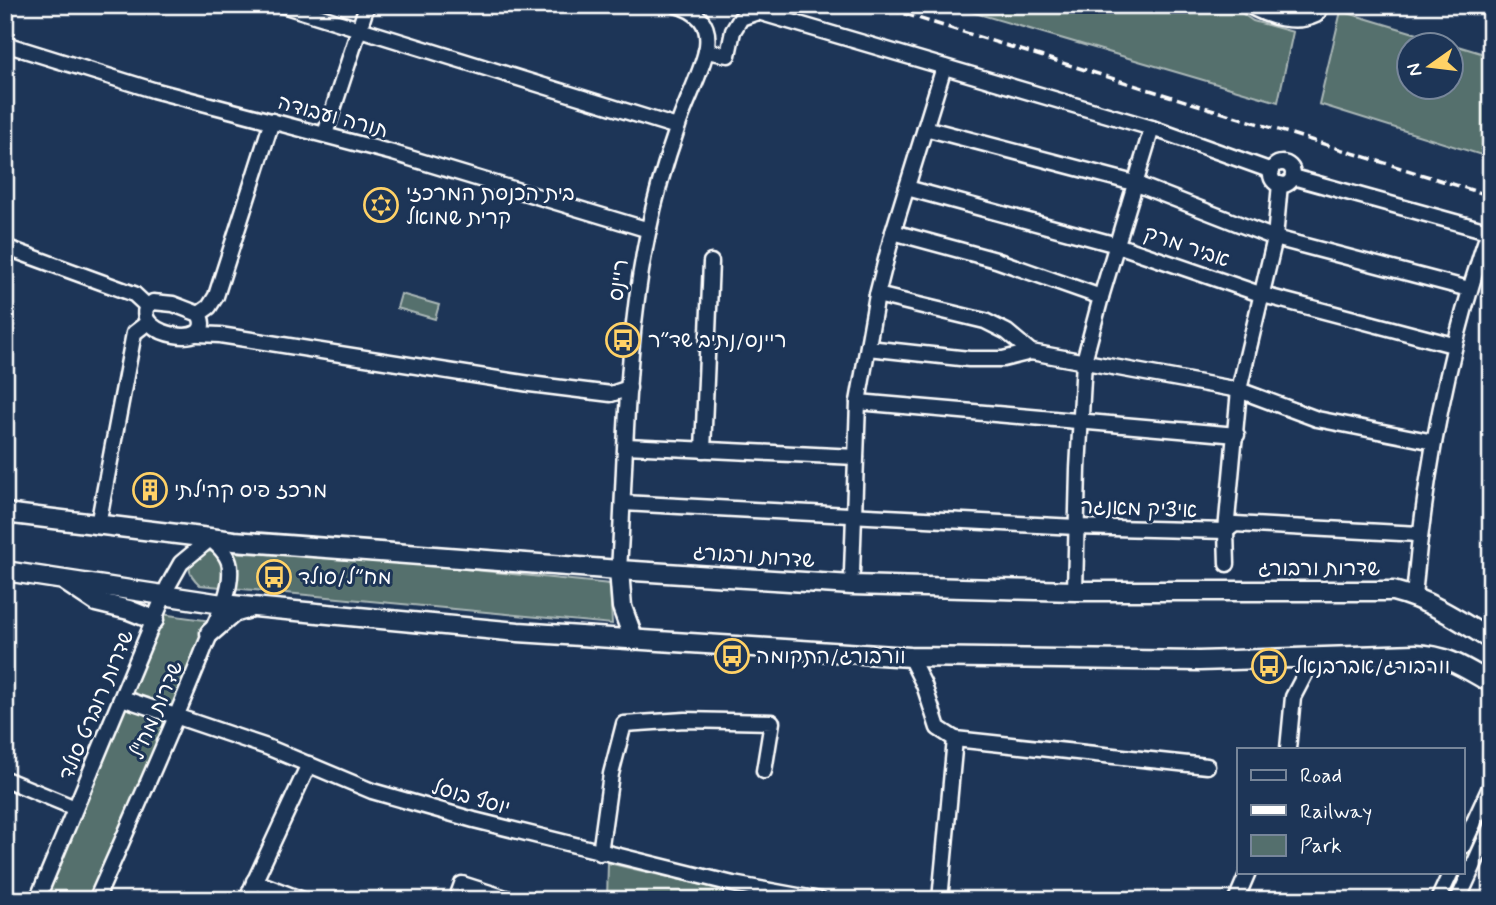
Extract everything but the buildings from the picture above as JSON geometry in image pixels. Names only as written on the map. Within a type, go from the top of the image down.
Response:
[{"type":"main road","name":"שדרות ורבורג","points":[[5,513],[210,539],[640,572],[852,585],[1075,591],[1393,591],[1414,596],[1491,640]]},
{"type":"main road","name":"ריינס","points":[[619,570],[622,607],[634,640]]},
{"type":"main road","points":[[5,571],[253,607],[518,632],[910,657],[1199,661],[1437,655],[1491,683]]},
{"type":"main road","points":[[63,580],[96,602],[129,610],[154,620]]},
{"type":"main road","points":[[210,633],[233,613],[253,607]]},
{"type":"street","points":[[282,5],[677,127]]},
{"type":"street","points":[[324,134],[367,5]]},
{"type":"street","name":"ריינס","points":[[619,570],[629,388],[638,286],[649,230],[677,127],[706,51],[708,29],[700,17],[687,8],[676,5]]},
{"type":"street","points":[[1248,5],[1272,16],[1298,20],[1317,15],[1323,5]]},
{"type":"street","points":[[706,51],[728,54],[733,31],[741,18],[758,12],[1152,128],[1272,171],[1279,163],[1286,163],[1293,170],[1286,181],[1240,390],[1226,531],[1227,564]]},
{"type":"street","name":"תורה ועבודה","points":[[5,44],[153,90],[324,134],[649,230]]},
{"type":"street","points":[[852,572],[858,402],[877,295],[893,232],[944,67]]},
{"type":"street","points":[[199,314],[216,296],[272,121]]},
{"type":"street","points":[[925,128],[1134,183],[1275,238],[1469,289]]},
{"type":"street","points":[[1075,591],[1084,361],[1152,128]]},
{"type":"street","points":[[1286,181],[1490,231],[1453,345],[1419,534],[1414,596]]},
{"type":"street","name":"אביר מרק","points":[[907,188],[1117,244],[1263,295],[1453,345]]},
{"type":"street","points":[[893,232],[996,260],[1101,297]]},
{"type":"street","points":[[5,247],[134,294],[147,306]]},
{"type":"street","points":[[703,450],[711,262]]},
{"type":"street","points":[[877,295],[985,321],[1007,332],[1031,352]]},
{"type":"street","points":[[198,334],[203,321],[199,314],[164,302],[153,302],[147,306],[144,317],[147,323],[178,335],[220,335],[600,393],[611,394],[629,388]]},
{"type":"street","points":[[98,525],[134,333],[147,323]]},
{"type":"street","points":[[868,348],[969,359],[1003,359],[1031,352],[1240,390],[1317,419],[1434,442]]},
{"type":"street","points":[[858,402],[1237,435]]},
{"type":"street","points":[[626,446],[856,457]]},
{"type":"street","name":"איציק מאנגר","points":[[623,503],[1076,527],[1226,531],[1235,524],[1419,534]]},
{"type":"street","name":"שדרות רוברט סולד","points":[[37,900],[165,595],[181,563],[210,539]]},
{"type":"street","name":"שדרות מח\"ל","points":[[96,900],[177,715],[227,592],[230,569],[223,552],[210,539]]},
{"type":"street","points":[[620,546],[626,561],[640,572]]},
{"type":"street","points":[[910,657],[924,685],[938,728],[954,739],[1207,766]]},
{"type":"street","points":[[1288,748],[1293,697],[1314,657]]},
{"type":"street","name":"יוסף בוסל","points":[[122,698],[177,715],[309,764],[372,791],[600,853],[733,884],[820,900]]},
{"type":"street","points":[[600,853],[611,774],[624,724],[685,719],[772,722],[764,771]]},
{"type":"street","points":[[940,900],[954,739]]},
{"type":"street","points":[[246,900],[309,764]]},
{"type":"street","points":[[5,779],[75,807]]},
{"type":"street","points":[[1464,844],[1491,785]]},
{"type":"street","points":[[1458,900],[1491,827]]},
{"type":"street","points":[[1236,900],[1247,874]]},
{"type":"street","points":[[1438,900],[1450,874]]},
{"type":"street","points":[[254,881],[303,900]]},
{"type":"street","points":[[456,900],[462,884],[512,900]]},
{"type":"street","points":[[731,900],[733,884]]},
{"type":"green space","points":[[948,5],[1230,5],[1253,21],[1293,32],[1278,102]]},
{"type":"green space","points":[[1341,11],[1411,32],[1394,32],[1394,102],[1464,102],[1464,48],[1491,56],[1491,158],[1319,104]]},
{"type":"green space","points":[[401,294],[439,305],[435,319],[397,308]]},
{"type":"green space","points":[[199,551],[367,559],[610,584],[612,624],[200,585],[189,568]]},
{"type":"green space","points":[[161,614],[212,621],[175,711],[128,695]]},
{"type":"green space","points":[[125,704],[172,718],[95,900],[41,900]]},
{"type":"green space","points":[[1471,832],[1484,839],[1455,900],[1440,900],[1451,874],[1464,874],[1464,847]]},
{"type":"green space","points":[[608,863],[724,890],[722,900],[607,900]]},
{"type":"railway","points":[[876,5],[1491,196]]},
{"type":"place","name":"בית הכנסת המרכזי קרית שמואל","points":[[381,205]]},
{"type":"place","name":"ריינס/נתיב שד״ר","points":[[623,340]]},
{"type":"place","name":"מרכז פיס קהילתי","points":[[150,490]]},
{"type":"place","name":"מח״ל/סולד","points":[[274,577]]},
{"type":"place","name":"וורבורג/התקומה","points":[[732,656]]},
{"type":"place","name":"וורבורג/אברבנאל","points":[[1269,666]]}]
